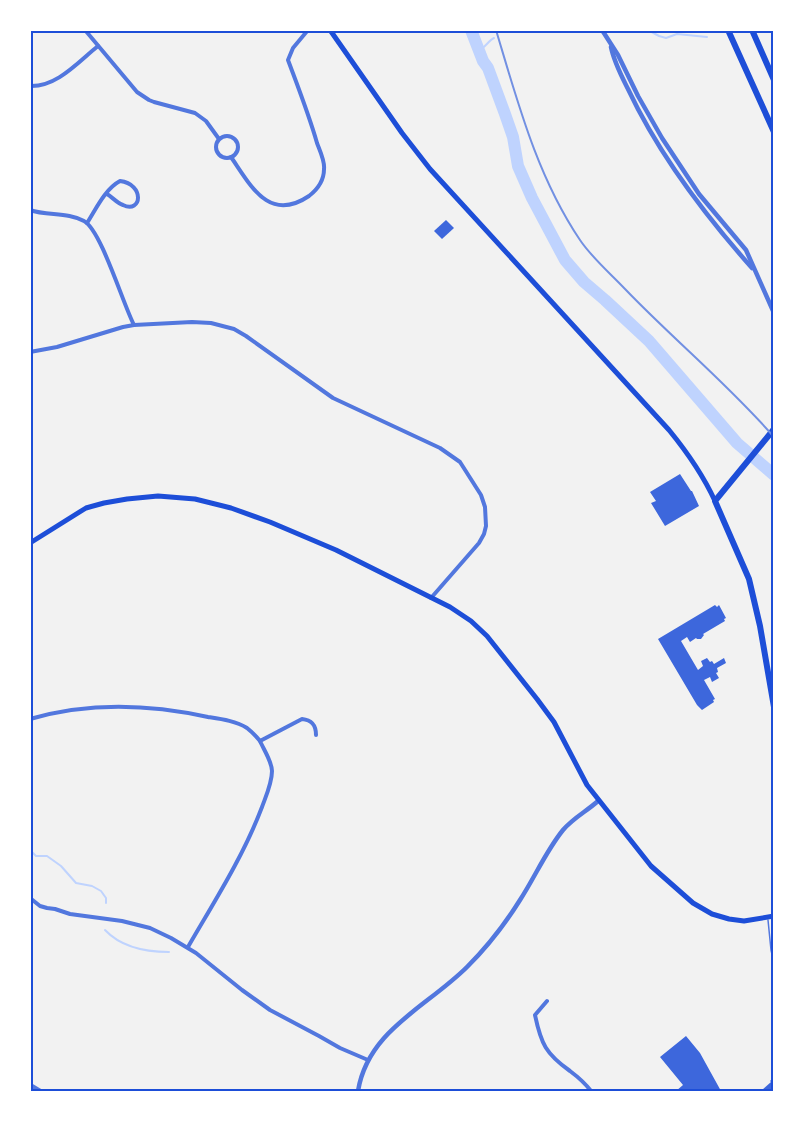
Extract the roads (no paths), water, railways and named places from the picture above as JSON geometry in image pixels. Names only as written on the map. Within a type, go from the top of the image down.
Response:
[{"type":"highway","points":[[729,30],[774,132]]},
{"type":"highway","points":[[752,30],[774,80]]},
{"type":"highway","points":[[774,429],[715,501],[749,579],[774,707]]},
{"type":"main road","points":[[330,30],[430,169],[669,430],[693,461],[715,501]]},
{"type":"main road","points":[[30,543],[86,508],[104,503],[158,496],[195,499],[231,508],[314,540],[450,607],[471,621],[499,650],[554,722],[587,785],[598,801],[651,866],[693,903],[712,914],[744,921],[771,917]]},
{"type":"street","points":[[85,30],[143,97],[170,107],[195,112],[221,138]]},
{"type":"street","points":[[231,157],[259,195],[265,201],[273,204],[283,205],[301,201],[315,192],[320,184],[325,167],[307,109],[288,60],[293,48],[308,30]]},
{"type":"street","points":[[602,30],[618,55],[662,138],[690,181],[746,250],[774,313]]},
{"type":"street","points":[[30,86],[43,86],[54,81],[98,46]]},
{"type":"street","points":[[226,136],[237,143],[236,153],[231,157],[225,158],[218,154],[216,146],[221,138],[226,136]]},
{"type":"street","points":[[87,223],[107,194],[120,181],[131,185],[139,196],[135,205],[127,207],[107,194]]},
{"type":"street","points":[[30,210],[74,217],[91,226],[134,325]]},
{"type":"street","points":[[30,352],[57,347],[134,325],[211,323],[234,329],[333,398],[440,448],[460,462],[481,495],[485,507],[486,526],[479,543],[431,598]]},
{"type":"street","points":[[30,719],[71,709],[106,706],[162,709],[239,724],[253,733],[260,741],[272,769],[265,801],[248,842],[188,947]]},
{"type":"street","points":[[260,741],[302,719],[313,723],[316,735]]},
{"type":"street","points":[[358,1091],[368,1060],[379,1044],[409,1014],[454,979],[478,955],[512,912],[560,835],[575,819],[598,801]]},
{"type":"street","points":[[30,898],[40,906],[70,914],[122,921],[150,928],[171,938],[188,947],[270,1010],[340,1048],[368,1060]]},
{"type":"street","points":[[547,1001],[535,1015],[538,1030],[547,1051],[556,1061],[586,1084],[591,1091]]},
{"type":"lane","points":[[771,917],[771,950],[774,963]]},
{"type":"waterway","points":[[471,30],[488,68],[513,137],[518,166],[565,260],[584,282],[649,341],[737,443],[774,475]]},
{"type":"waterway","points":[[648,30],[666,38],[677,34],[707,37]]},
{"type":"waterway","points":[[478,51],[494,38]]},
{"type":"waterway","points":[[30,850],[36,856],[47,856],[61,866],[76,883],[92,886],[101,891],[106,898],[106,903]]},
{"type":"waterway","points":[[105,930],[119,941],[134,947],[169,952]]},
{"type":"railway","points":[[496,30],[540,165],[565,216],[580,240],[602,266],[774,437]]}]
